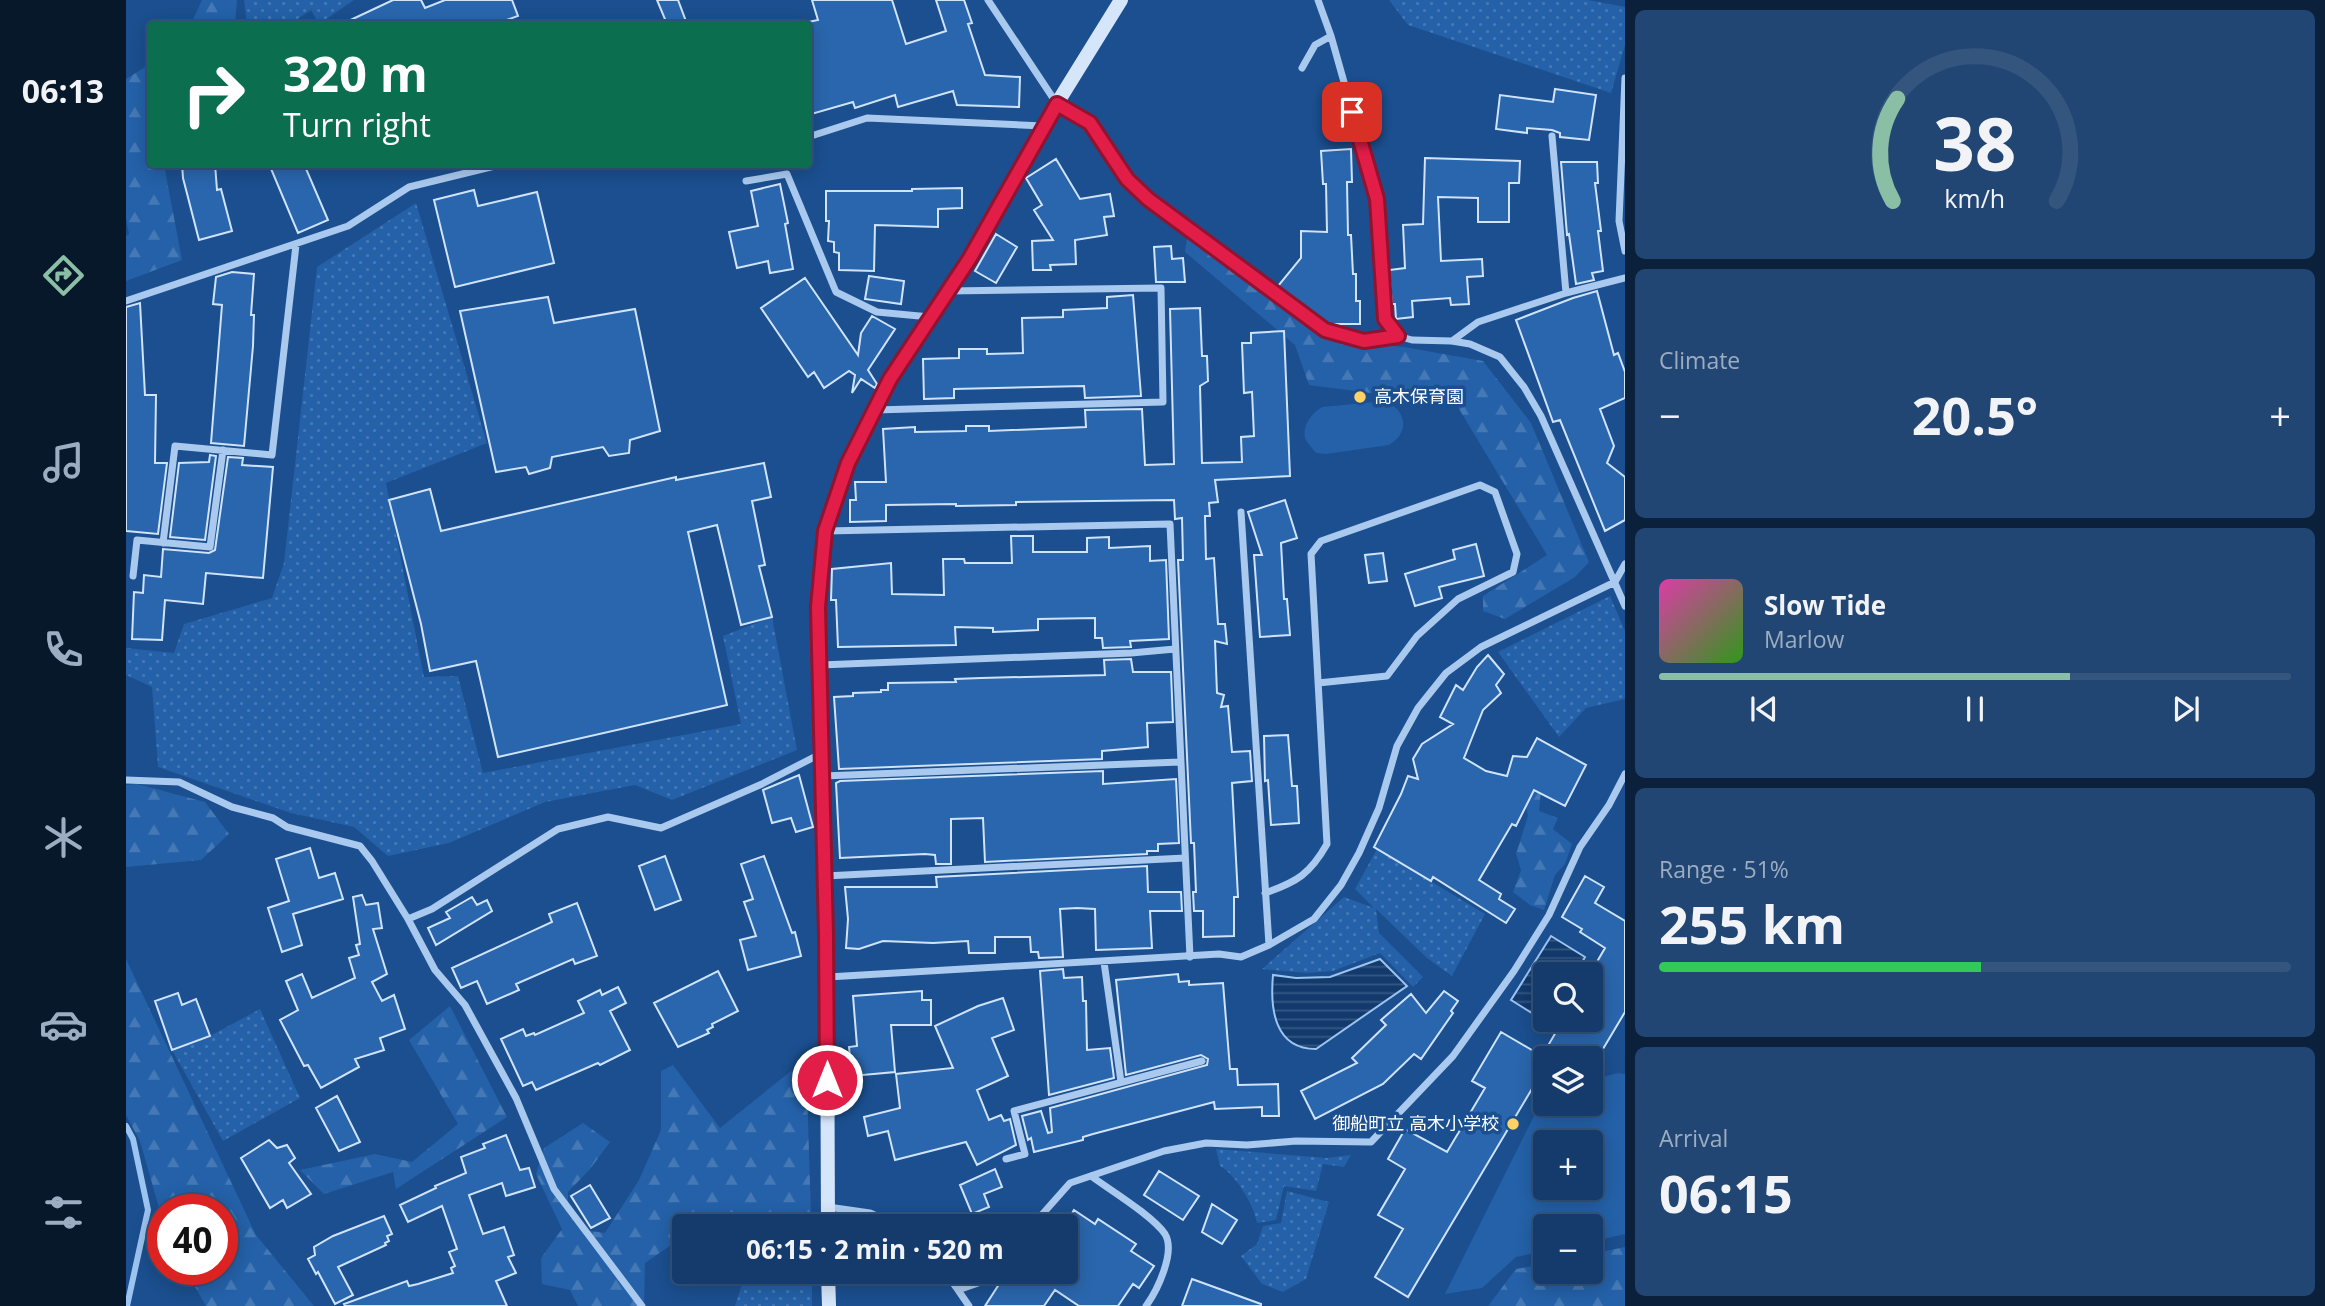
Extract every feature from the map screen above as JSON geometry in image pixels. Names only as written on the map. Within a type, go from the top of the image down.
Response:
[{"type":"street","points":[[988,0],[1057,104],[1090,123],[1127,179],[1148,199],[1325,330],[1364,341],[1398,336],[1412,340],[1452,341],[1470,344],[1500,357],[1524,387],[1541,416],[1625,606]]},
{"type":"street","points":[[827,1214],[827,977],[818,607],[825,531],[848,463],[890,379],[970,258],[1043,125],[1121,0]]},
{"type":"street","points":[[1318,0],[1331,36],[1377,199],[1385,319],[1398,336]]},
{"type":"street","points":[[1302,68],[1315,45],[1331,36]]},
{"type":"street","points":[[1625,78],[1619,221],[1625,251]]},
{"type":"street","points":[[812,135],[867,118],[1043,125]]},
{"type":"street","points":[[1552,136],[1566,293]]},
{"type":"street","points":[[126,301],[348,226],[409,187],[487,168]]},
{"type":"street","points":[[746,181],[788,174],[836,292],[877,312],[931,317]]},
{"type":"street","points":[[163,543],[175,446],[272,455],[296,245]]},
{"type":"street","points":[[1452,341],[1478,322],[1566,293],[1625,278]]},
{"type":"street","points":[[874,411],[1163,402],[1161,288],[948,291]]},
{"type":"street","points":[[133,576],[137,540],[210,547],[223,450]]},
{"type":"street","points":[[1265,893],[1287,885],[1315,865],[1327,844],[1318,683],[1311,554],[1321,541],[1480,485],[1495,492],[1517,554],[1513,572],[1458,599],[1417,636],[1387,676],[1318,683]]},
{"type":"street","points":[[1241,512],[1269,945]]},
{"type":"street","points":[[825,531],[1170,524],[1190,957]]},
{"type":"street","points":[[827,977],[1219,954],[1241,957],[1269,945],[1314,919],[1341,885],[1379,808],[1397,746],[1418,708],[1446,673],[1481,647],[1615,582],[1625,564]]},
{"type":"street","points":[[819,665],[1175,649]]},
{"type":"street","points":[[408,919],[432,908],[558,829],[608,817],[661,828],[762,784],[822,753]]},
{"type":"street","points":[[823,776],[1180,762]]},
{"type":"street","points":[[1043,1214],[1070,1183],[1164,1151],[1206,1143],[1247,1145],[1296,1141],[1371,1142],[1453,1056],[1514,971],[1549,915],[1580,847],[1609,805],[1625,774]]},
{"type":"street","points":[[126,780],[179,782],[232,807],[273,818],[287,827],[360,846],[408,919],[435,970],[465,1005],[516,1098],[554,1189],[642,1306]]},
{"type":"street","points":[[825,876],[1185,859]]},
{"type":"street","points":[[1104,962],[1121,1082]]},
{"type":"street","points":[[1006,1159],[1025,1154],[1014,1111],[1202,1061]]},
{"type":"street","points":[[1091,1176],[1154,1223],[1166,1236],[1168,1255],[1154,1296],[1146,1306]]},
{"type":"street","points":[[827,1207],[872,1214]]},
{"type":"street","points":[[828,1284],[829,1306]]},
{"type":"street","points":[[954,1284],[970,1306]]},
{"type":"street","points":[[958,1290],[975,1284]]},
{"type":"green space","points":[[202,0],[237,0],[235,21],[192,21]]},
{"type":"green space","points":[[244,0],[354,0],[323,21],[317,21],[311,10],[294,21],[247,21]]},
{"type":"green space","points":[[1389,0],[1588,0],[1625,7],[1625,45],[1611,93],[1408,25]]},
{"type":"green space","points":[[147,66],[147,168],[165,168],[182,260],[126,281],[126,236],[129,234],[126,219],[126,79]]},
{"type":"green space","points":[[416,203],[487,443],[386,483],[424,677],[458,676],[483,773],[741,724],[723,636],[772,617],[797,750],[672,800],[635,785],[545,802],[449,843],[388,856],[354,827],[291,813],[158,767],[152,687],[126,675],[126,648],[174,653],[184,624],[272,598],[284,563],[317,267]]},
{"type":"green space","points":[[1187,238],[1308,327],[1333,340],[1404,347],[1483,361],[1531,423],[1589,562],[1575,577],[1505,619],[1483,611],[1483,596],[1547,555],[1456,404],[1309,385],[1295,345],[1185,252]]},
{"type":"green space","points":[[1386,401],[1398,411],[1403,422],[1400,434],[1389,445],[1326,454],[1316,453],[1305,438],[1309,420],[1322,407]]},
{"type":"green space","points":[[1610,596],[1625,631],[1625,699],[1586,708],[1559,737],[1498,652]]},
{"type":"green space","points":[[137,784],[205,802],[229,834],[201,860],[126,867],[126,785]]},
{"type":"green space","points":[[1533,789],[1541,790],[1539,811],[1558,818],[1553,829],[1572,844],[1565,864],[1555,875],[1544,910],[1530,905],[1513,892],[1521,870],[1516,854],[1528,816],[1526,806]]},
{"type":"green space","points":[[1377,849],[1485,914],[1452,976],[1427,958],[1376,909],[1379,933],[1423,977],[1413,987],[1380,953],[1333,971],[1307,973],[1262,969],[1344,897],[1374,908],[1355,889]]},
{"type":"green space","points":[[126,959],[237,1194],[155,1194],[140,1141],[126,1115]]},
{"type":"green space","points":[[450,1006],[507,1117],[396,1189],[393,1172],[324,1194],[300,1170],[375,1154],[412,1162],[458,1124],[409,1040]]},
{"type":"green space","points":[[260,1009],[300,1098],[223,1141],[172,1050],[210,1036]]},
{"type":"green space","points":[[806,1059],[811,1214],[672,1214],[672,1244],[645,1263],[644,1306],[578,1306],[570,1290],[542,1284],[541,1258],[562,1229],[536,1174],[544,1148],[583,1123],[610,1142],[568,1192],[568,1214],[583,1230],[605,1233],[639,1180],[661,1130],[661,1071],[673,1065],[720,1128]]},
{"type":"green space","points":[[1625,1074],[1625,1234],[1603,1239],[1603,1214],[1533,1214],[1533,1253],[1516,1257],[1482,1288],[1445,1294],[1534,1116],[1603,1116],[1603,1077]]},
{"type":"green space","points":[[1216,1149],[1327,1158],[1351,1155],[1344,1167],[1323,1164],[1316,1191],[1284,1186],[1276,1220],[1257,1223],[1243,1191],[1220,1166]]},
{"type":"green space","points":[[1287,1191],[1329,1202],[1306,1279],[1283,1292],[1262,1284],[1241,1256],[1257,1244],[1263,1226],[1281,1223]]},
{"type":"green space","points":[[238,1197],[256,1235],[314,1306],[206,1306],[194,1285],[238,1285]]},
{"type":"green space","points":[[1625,1247],[1625,1306],[1488,1306],[1516,1269],[1533,1266],[1533,1284],[1603,1284],[1603,1252]]},
{"type":"green space","points":[[742,1284],[812,1284],[812,1306],[735,1306]]},
{"type":"shaded area","points":[[1551,936],[1585,957],[1582,962],[1535,962]]},
{"type":"shaded area","points":[[1380,959],[1407,986],[1316,1049],[1291,1042],[1283,1034],[1274,1013],[1273,975],[1296,978],[1330,977]]},
{"type":"shaded area","points":[[1533,965],[1533,1014],[1511,1000]]},
{"type":"building","points":[[393,0],[421,0],[425,8],[445,0],[512,0],[518,16],[504,21],[348,21]]},
{"type":"building","points":[[657,0],[678,0],[686,21],[666,21]]},
{"type":"building","points":[[812,0],[892,0],[906,44],[946,31],[936,0],[964,0],[972,23],[968,24],[985,75],[1020,77],[1019,107],[957,105],[953,91],[898,107],[895,95],[855,108],[853,102],[812,114],[812,21],[818,20]]},
{"type":"building","points":[[1555,89],[1596,95],[1589,140],[1560,137],[1560,133],[1552,130],[1527,128],[1527,133],[1496,129],[1500,95],[1553,102]]},
{"type":"building","points":[[1351,149],[1352,182],[1347,182],[1348,235],[1351,235],[1353,274],[1356,274],[1356,301],[1360,301],[1360,324],[1328,324],[1278,286],[1301,258],[1301,231],[1327,232],[1326,184],[1323,184],[1321,151]]},
{"type":"building","points":[[1425,158],[1520,161],[1519,183],[1509,183],[1509,222],[1478,222],[1478,198],[1438,197],[1441,261],[1482,259],[1483,276],[1467,277],[1469,304],[1451,305],[1450,298],[1412,301],[1413,317],[1396,319],[1389,270],[1405,268],[1403,225],[1423,224]]},
{"type":"building","points":[[1056,159],[1080,199],[1110,194],[1114,216],[1104,217],[1107,235],[1075,240],[1076,264],[1050,265],[1051,270],[1033,270],[1032,241],[1053,240],[1034,210],[1042,205],[1026,178]]},
{"type":"building","points":[[1561,162],[1597,162],[1598,183],[1595,183],[1603,271],[1592,273],[1594,280],[1576,284],[1569,234],[1567,235]]},
{"type":"building","points":[[182,168],[215,168],[217,190],[221,189],[232,231],[199,240]]},
{"type":"building","points":[[271,168],[306,168],[328,220],[298,233]]},
{"type":"building","points":[[780,184],[793,269],[770,273],[768,261],[737,268],[729,232],[758,226],[751,191]]},
{"type":"building","points":[[962,188],[962,208],[938,209],[938,227],[875,225],[874,271],[839,270],[839,253],[834,252],[834,242],[828,241],[826,191]]},
{"type":"building","points":[[474,190],[478,206],[537,192],[554,263],[455,287],[434,200]]},
{"type":"building","points":[[996,234],[1017,247],[996,283],[975,271]]},
{"type":"building","points":[[1171,246],[1172,259],[1183,258],[1185,282],[1156,282],[1154,247]]},
{"type":"building","points":[[232,272],[254,274],[251,315],[254,315],[253,346],[244,446],[211,443],[222,305],[213,304],[216,277]]},
{"type":"building","points":[[869,276],[904,281],[901,304],[865,299]]},
{"type":"building","points":[[805,278],[858,355],[861,333],[872,316],[895,329],[868,370],[877,384],[875,388],[861,379],[852,393],[855,375],[849,371],[824,388],[814,372],[808,377],[761,308]]},
{"type":"building","points":[[1597,291],[1614,355],[1618,353],[1625,372],[1625,398],[1600,409],[1614,446],[1607,463],[1625,477],[1625,520],[1605,531],[1560,420],[1553,422],[1516,320]]},
{"type":"building","points":[[1133,295],[1141,396],[1085,398],[1084,386],[954,389],[954,398],[924,399],[923,359],[959,358],[959,349],[987,349],[987,354],[1023,353],[1022,318],[1063,317],[1063,310],[1107,308],[1107,297]]},
{"type":"building","points":[[548,297],[554,323],[635,309],[660,431],[630,440],[629,453],[609,456],[603,447],[552,457],[550,468],[529,474],[526,467],[496,472],[460,311]]},
{"type":"building","points":[[140,303],[145,395],[156,395],[155,463],[167,463],[158,534],[126,531],[126,307]]},
{"type":"building","points":[[1200,308],[1202,356],[1207,356],[1208,381],[1200,386],[1202,463],[1242,462],[1241,437],[1254,436],[1252,392],[1244,393],[1242,343],[1251,343],[1251,333],[1284,331],[1290,476],[1215,480],[1218,502],[1209,503],[1210,516],[1205,516],[1206,559],[1214,558],[1218,624],[1225,624],[1227,644],[1215,641],[1217,693],[1224,695],[1221,707],[1228,706],[1232,752],[1250,751],[1252,781],[1232,783],[1238,897],[1234,897],[1234,936],[1203,937],[1203,911],[1194,911],[1194,843],[1191,843],[1178,560],[1183,560],[1182,518],[1175,519],[1174,500],[1016,502],[1016,505],[886,505],[886,521],[850,522],[850,500],[856,500],[855,482],[886,482],[883,429],[915,427],[915,432],[966,431],[966,426],[989,426],[989,431],[1086,427],[1085,410],[1142,409],[1145,465],[1174,464],[1170,309]]},
{"type":"building","points":[[210,455],[216,456],[205,540],[170,537],[179,463],[209,462]]},
{"type":"building","points":[[228,457],[243,458],[242,465],[273,467],[263,578],[206,573],[203,604],[165,600],[162,640],[132,639],[134,592],[143,593],[144,575],[161,577],[163,549],[209,553],[215,550]]},
{"type":"building","points":[[764,463],[771,497],[752,501],[765,565],[759,566],[772,617],[741,625],[717,525],[688,532],[727,705],[498,757],[476,661],[430,671],[421,624],[389,500],[430,489],[441,531],[676,477],[676,480]]},
{"type":"building","points":[[1285,500],[1297,538],[1281,543],[1284,599],[1287,599],[1290,635],[1260,637],[1254,555],[1262,555],[1248,512]]},
{"type":"building","points":[[1011,536],[1033,536],[1033,552],[1087,552],[1087,538],[1109,537],[1109,548],[1150,546],[1150,561],[1166,560],[1169,639],[1130,641],[1131,647],[1103,648],[1102,638],[1095,638],[1095,618],[1038,619],[1038,630],[993,632],[993,628],[955,627],[956,645],[838,647],[836,600],[831,600],[832,569],[891,563],[892,594],[944,595],[943,559],[964,559],[965,563],[1012,563]]},
{"type":"building","points":[[1476,544],[1484,576],[1439,587],[1442,598],[1415,606],[1405,574],[1455,559],[1453,550]]},
{"type":"building","points":[[1383,553],[1387,581],[1369,583],[1365,555]]},
{"type":"building","points":[[1488,655],[1504,674],[1496,685],[1501,693],[1483,710],[1464,758],[1486,771],[1507,776],[1513,756],[1527,757],[1537,738],[1586,765],[1565,806],[1534,790],[1516,826],[1512,824],[1479,880],[1501,894],[1499,899],[1515,909],[1506,923],[1433,877],[1431,881],[1374,847],[1408,776],[1418,779],[1413,759],[1422,744],[1453,724],[1440,717],[1456,685],[1463,690]]},
{"type":"building","points":[[1131,659],[1133,672],[1171,672],[1173,722],[1147,723],[1148,747],[1102,751],[1102,759],[839,769],[834,697],[881,692],[888,690],[888,683],[1105,675],[1104,660]]},
{"type":"building","points":[[1288,735],[1292,786],[1297,786],[1299,823],[1271,825],[1268,780],[1265,781],[1264,736]]},
{"type":"building","points":[[1103,771],[1103,784],[1176,779],[1179,843],[1158,844],[1158,851],[1147,851],[1147,854],[985,862],[983,818],[951,819],[951,864],[936,864],[935,855],[925,854],[840,858],[836,783],[840,781]]},
{"type":"building","points":[[799,775],[813,827],[796,832],[791,818],[772,823],[763,790]]},
{"type":"building","points":[[310,848],[319,878],[335,873],[343,899],[293,914],[302,945],[282,952],[268,908],[289,901],[276,859]]},
{"type":"building","points":[[665,856],[681,900],[655,910],[639,866]]},
{"type":"building","points":[[764,856],[792,933],[795,932],[801,956],[748,970],[740,940],[756,936],[744,902],[753,899],[741,864]]},
{"type":"building","points":[[1147,866],[1148,892],[1181,892],[1182,911],[1150,911],[1152,948],[1096,950],[1095,909],[1077,908],[1060,909],[1063,957],[1039,958],[1038,952],[1031,952],[1030,937],[995,937],[995,953],[969,953],[968,941],[883,941],[859,949],[846,948],[848,919],[845,887],[937,887],[936,877]]},
{"type":"building","points":[[1585,876],[1604,887],[1595,903],[1625,921],[1625,1012],[1603,1049],[1603,1046],[1548,1046],[1556,1032],[1603,1032],[1603,962],[1597,962],[1605,948],[1562,917]]},
{"type":"building","points":[[362,895],[366,905],[378,903],[382,928],[373,929],[387,974],[372,982],[382,1001],[394,995],[405,1029],[380,1038],[384,1050],[355,1059],[359,1067],[321,1088],[308,1065],[304,1066],[280,1020],[298,1010],[286,981],[302,974],[312,998],[355,978],[349,958],[359,955],[356,945],[360,944],[353,897]]},
{"type":"building","points":[[472,897],[477,905],[487,900],[492,911],[436,945],[428,928],[450,918],[446,912]]},
{"type":"building","points":[[577,903],[597,956],[575,964],[573,959],[516,984],[519,990],[487,1004],[477,981],[461,988],[452,968],[552,922],[549,914]]},
{"type":"building","points":[[1063,969],[1064,978],[1082,977],[1083,1001],[1086,1001],[1087,1050],[1110,1048],[1114,1078],[1049,1095],[1040,971]]},
{"type":"building","points":[[718,971],[738,1011],[712,1024],[713,1027],[707,1030],[709,1033],[678,1047],[654,1003]]},
{"type":"building","points":[[1178,974],[1179,982],[1189,981],[1189,985],[1223,983],[1230,1069],[1237,1069],[1238,1085],[1278,1084],[1279,1116],[1262,1116],[1262,1107],[1215,1109],[1214,1102],[1034,1152],[1022,1116],[1041,1111],[1048,1133],[1052,1132],[1050,1108],[1207,1065],[1208,1059],[1201,1055],[1126,1075],[1116,980]]},
{"type":"building","points":[[618,987],[626,1003],[610,1011],[630,1050],[536,1090],[532,1082],[523,1086],[501,1039],[523,1029],[526,1036],[535,1035],[584,1013],[578,1001],[600,990],[602,995]]},
{"type":"building","points":[[922,991],[922,1000],[931,1000],[931,1025],[891,1025],[895,1072],[852,1076],[849,1047],[857,1046],[853,996]]},
{"type":"building","points":[[1444,991],[1458,1001],[1451,1011],[1453,1013],[1421,1059],[1414,1054],[1383,1084],[1315,1119],[1301,1091],[1357,1063],[1352,1058],[1386,1025],[1381,1020],[1411,994],[1426,1013]]},
{"type":"building","points":[[178,993],[182,1005],[196,999],[210,1036],[172,1050],[155,1001]]},
{"type":"building","points":[[1003,998],[1014,1030],[992,1038],[1008,1076],[977,1090],[989,1120],[1001,1115],[1004,1121],[1010,1119],[1016,1145],[977,1165],[966,1142],[895,1160],[888,1131],[868,1136],[864,1117],[900,1108],[896,1074],[953,1068],[935,1026],[978,1006]]},
{"type":"building","points":[[1501,1032],[1533,1051],[1533,1087],[1408,1297],[1375,1277],[1403,1229],[1378,1215],[1405,1169],[1388,1159],[1405,1129],[1447,1152],[1485,1088],[1472,1081]]},
{"type":"building","points":[[337,1096],[360,1142],[339,1151],[316,1108]]},
{"type":"building","points":[[506,1135],[520,1170],[529,1168],[535,1187],[506,1196],[502,1183],[469,1195],[483,1234],[504,1227],[514,1255],[508,1257],[516,1273],[496,1281],[507,1306],[345,1306],[344,1304],[407,1281],[409,1286],[453,1273],[451,1268],[455,1266],[449,1252],[457,1249],[442,1206],[408,1222],[400,1205],[466,1173],[461,1157],[485,1148],[483,1144]]},
{"type":"building","points":[[269,1140],[277,1148],[287,1145],[295,1158],[289,1163],[311,1194],[287,1208],[283,1200],[270,1208],[241,1158]]},
{"type":"building","points":[[995,1169],[1002,1187],[984,1194],[989,1207],[972,1214],[960,1185]]},
{"type":"building","points":[[1159,1171],[1199,1196],[1183,1220],[1144,1195]]},
{"type":"building","points":[[590,1185],[610,1218],[591,1228],[571,1196]]},
{"type":"building","points":[[1212,1204],[1237,1220],[1222,1244],[1202,1232]]},
{"type":"building","points":[[1074,1210],[1095,1224],[1098,1219],[1136,1244],[1131,1251],[1154,1266],[1139,1288],[1133,1284],[1118,1306],[1079,1306],[1055,1290],[1044,1306],[985,1306],[999,1284],[1078,1284],[1078,1214],[1072,1214]]},
{"type":"building","points":[[384,1216],[392,1234],[387,1236],[389,1241],[386,1245],[338,1267],[353,1295],[335,1304],[308,1259],[315,1255],[314,1247],[333,1236]]},
{"type":"building","points":[[1192,1279],[1261,1304],[1261,1306],[1182,1306]]},
{"type":"waterway","points":[[126,1126],[133,1139],[148,1210],[127,1306]]},
{"type":"place","name":"高木保育園","points":[[1360,397]]},
{"type":"place","name":"御船町立 高木小学校","points":[[1513,1124]]},
{"type":"route","points":[[827,1080],[818,607],[825,531],[848,463],[890,379],[970,258],[1057,104],[1090,123],[1127,179],[1148,199],[1325,330],[1364,341],[1398,336],[1385,319],[1377,199],[1352,112]]}]
